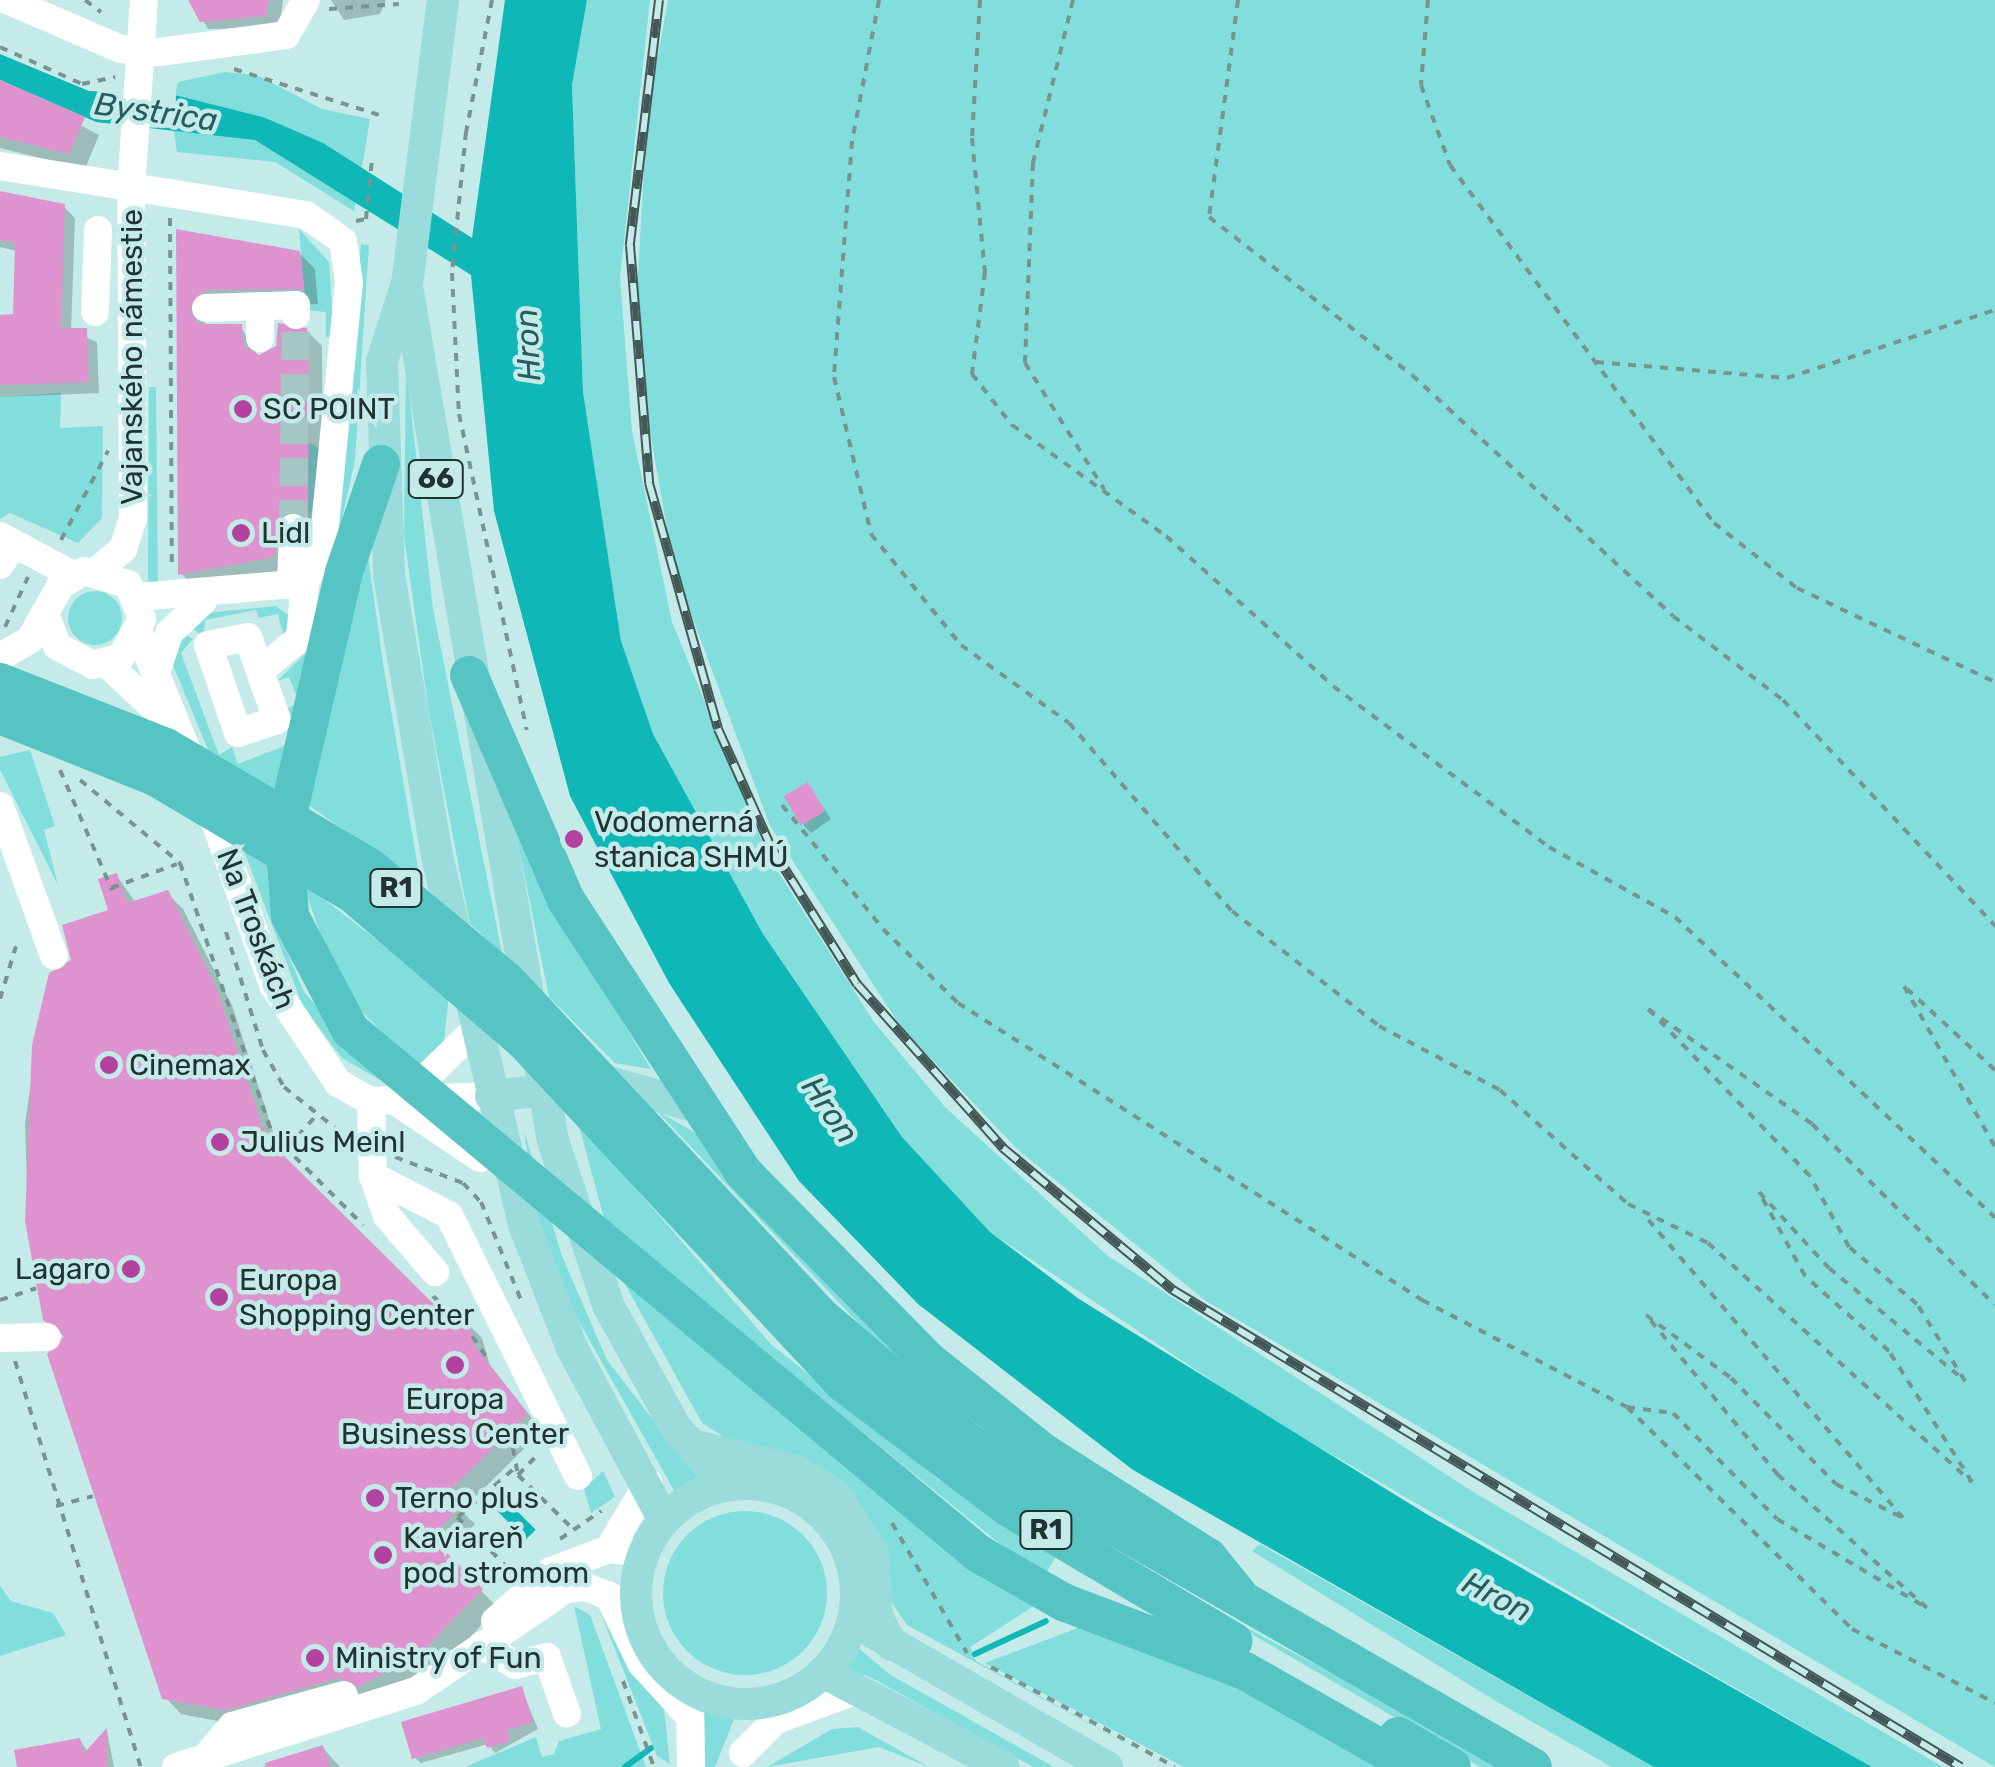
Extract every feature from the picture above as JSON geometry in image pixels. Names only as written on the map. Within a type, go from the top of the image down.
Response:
[{"type":"highway","points":[[381,464],[344,572],[284,832],[290,916],[328,998],[404,1084],[1020,1581],[1188,1644],[1414,1767]]},
{"type":"highway","name":"R1","points":[[4,656],[368,866],[506,980],[843,1383],[951,1469],[1452,1767]]},
{"type":"highway","points":[[469,675],[566,900],[694,1106],[743,1172],[929,1362],[1043,1452],[1208,1557],[1252,1612]]},
{"type":"highway","name":"R1","points":[[0,715],[155,776],[353,894],[484,1002],[704,1213],[971,1444],[1252,1612],[1533,1767]]},
{"type":"main road","name":"66","points":[[381,464],[382,361],[407,283],[443,0]]},
{"type":"main road","name":"66","points":[[407,283],[469,675]]},
{"type":"main road","points":[[381,464],[420,770],[512,1180],[572,1348],[648,1483],[664,1520]]},
{"type":"main road","points":[[469,675],[543,1086],[574,1218],[609,1307],[688,1444],[726,1485]]},
{"type":"main road","points":[[491,1096],[543,1086],[612,1083],[694,1106]]},
{"type":"main road","points":[[688,1444],[798,1472],[836,1495],[873,1554],[877,1616],[891,1645]]},
{"type":"main road","points":[[726,1485],[783,1490],[828,1520],[854,1569],[854,1619],[823,1672],[768,1702],[690,1703],[654,1656],[622,1601],[664,1520],[726,1485]]},
{"type":"main road","points":[[854,1619],[891,1645],[1107,1767]]},
{"type":"main road","points":[[823,1672],[1003,1767]]},
{"type":"street","points":[[6,0],[141,51],[286,35],[314,5]]},
{"type":"street","name":"Vajanského námestie","points":[[49,608],[86,572],[122,549],[133,518],[131,190],[136,127],[129,83],[141,51],[144,5]]},
{"type":"street","points":[[0,166],[131,190]]},
{"type":"street","name":"Vajanského námestie","points":[[131,190],[321,219],[343,241],[349,282],[323,546],[298,584]]},
{"type":"street","points":[[98,230],[86,303],[132,298]]},
{"type":"street","points":[[206,308],[296,305],[296,316]]},
{"type":"street","points":[[260,306],[260,338]]},
{"type":"street","points":[[260,670],[300,638],[293,528]]},
{"type":"street","points":[[8,548],[86,572],[140,617]]},
{"type":"street","points":[[8,548],[49,608],[68,656]]},
{"type":"street","points":[[4,656],[68,656],[107,664],[140,617],[213,596],[298,584]]},
{"type":"street","points":[[157,669],[170,632],[213,596]]},
{"type":"street","points":[[4,656],[49,608]]},
{"type":"street","name":"Na Troskách","points":[[140,617],[178,730],[300,1039],[338,1083],[384,1102],[512,1180]]},
{"type":"street","name":"Na Troskách","points":[[107,664],[178,730]]},
{"type":"street","points":[[0,806],[54,956]]},
{"type":"street","points":[[430,1281],[388,1216],[373,1176],[384,1102],[476,1029]]},
{"type":"street","points":[[384,1102],[491,1096]]},
{"type":"street","points":[[373,1176],[449,1215],[578,1476]]},
{"type":"street","points":[[5,1339],[48,1336]]},
{"type":"street","points":[[609,1549],[648,1483]]},
{"type":"street","points":[[482,1645],[524,1587],[609,1549],[644,1553]]},
{"type":"street","points":[[176,1767],[416,1691],[566,1589],[622,1601]]},
{"type":"street","points":[[482,1645],[515,1665],[547,1656],[567,1714]]},
{"type":"street","points":[[740,1760],[776,1720],[860,1689]]},
{"type":"street","points":[[740,1760],[768,1702]]},
{"type":"street","points":[[690,1703],[691,1767]]},
{"type":"path","points":[[492,0],[452,273],[459,414],[530,745]]},
{"type":"path","points":[[879,0],[852,142],[834,376],[871,534],[961,645],[1068,722],[1232,911],[1379,1026],[1500,1090],[1638,1209],[1903,1518],[1836,1484],[1731,1378],[1646,1315],[1778,1475],[1927,1608],[1776,1519],[1673,1413],[1627,1407]]},
{"type":"path","points":[[980,0],[972,138],[984,272],[972,374],[1012,424],[1106,493],[1333,686],[1549,848],[1675,916],[1995,1218]]},
{"type":"path","points":[[1073,0],[1033,163],[1025,362],[1106,493]]},
{"type":"path","points":[[1238,0],[1209,217],[1412,376],[1659,603],[1783,700],[1995,926]]},
{"type":"path","points":[[1428,0],[1421,85],[1434,134],[1596,362],[1742,551],[1834,608],[1995,682]]},
{"type":"path","points":[[314,5],[399,4]]},
{"type":"path","points":[[0,47],[82,84],[129,83]]},
{"type":"path","points":[[222,69],[258,71],[324,104],[379,115]]},
{"type":"path","points":[[366,212],[372,159]]},
{"type":"path","points":[[167,218],[174,582]]},
{"type":"path","points":[[1596,362],[1787,378],[1995,310]]},
{"type":"path","points":[[169,377],[178,377]]},
{"type":"path","points":[[59,544],[109,450]]},
{"type":"path","points":[[4,656],[25,580]]},
{"type":"path","points":[[180,863],[112,888],[54,758],[180,863],[272,1134],[375,1237]]},
{"type":"path","points":[[782,805],[883,930],[958,1003],[1223,1164],[1376,1272],[1627,1407],[1852,1629],[1995,1703]]},
{"type":"path","points":[[0,999],[16,946]]},
{"type":"path","points":[[1995,1070],[1904,986],[1995,1147]]},
{"type":"path","points":[[1638,1209],[1708,1243],[1972,1482],[1889,1351],[1805,1276],[1758,1192],[1829,1268],[1965,1381],[1917,1304],[1850,1247],[1810,1176],[1648,1008],[1812,1124],[1995,1305]]},
{"type":"path","points":[[286,1148],[314,1118]]},
{"type":"path","points":[[430,1281],[458,1322]]},
{"type":"path","points":[[0,1299],[36,1288]]},
{"type":"path","points":[[452,1316],[472,1310],[486,1357]]},
{"type":"path","points":[[472,1336],[483,1347]]},
{"type":"path","points":[[5,1339],[141,1767]]},
{"type":"path","points":[[510,1432],[518,1474],[573,1529]]},
{"type":"path","points":[[518,1474],[540,1451]]},
{"type":"path","points":[[458,1517],[518,1466]]},
{"type":"path","points":[[56,1506],[93,1496]]},
{"type":"path","points":[[446,1506],[510,1570]]},
{"type":"path","points":[[617,1666],[653,1766]]},
{"type":"path","points":[[996,1668],[1176,1767]]},
{"type":"shaded area","points":[[587,0],[650,0],[620,278],[632,431],[672,622],[768,856],[874,1022],[945,1107],[1108,1256],[1475,1493],[1943,1767],[1872,1767],[1262,1414],[990,1232],[902,1137],[763,934],[653,734],[621,641],[583,392],[572,85]]},
{"type":"shaded area","points":[[668,0],[1995,0],[1995,1767],[1206,1301],[1019,1151],[901,1027],[770,826],[674,568],[643,392],[637,292],[647,117]]},
{"type":"shaded area","points":[[224,72],[257,75],[322,109],[370,119],[362,168],[263,117],[175,95],[178,82]]},
{"type":"shaded area","points":[[173,126],[255,140],[357,198],[354,211],[275,162],[177,152]]},
{"type":"shaded area","points":[[299,229],[329,262],[334,337],[326,337],[326,312],[306,310]]},
{"type":"shaded area","points":[[361,244],[369,245],[355,460],[280,799],[212,759],[172,663],[182,633],[193,639],[181,653],[219,755],[232,747],[238,764],[289,744],[285,710],[299,702],[289,677],[277,681],[308,651],[338,519]]},
{"type":"shaded area","points":[[406,365],[433,609],[502,953],[470,924],[429,713],[404,536]]},
{"type":"shaded area","points":[[149,387],[156,387],[158,585],[148,581]]},
{"type":"shaded area","points":[[61,393],[60,428],[103,426],[102,518],[78,543],[10,513],[0,519],[0,397]]},
{"type":"shaded area","points":[[308,442],[322,449],[306,545],[308,528]]},
{"type":"shaded area","points":[[368,556],[383,663],[421,885],[304,802]]},
{"type":"shaded area","points":[[95,591],[114,599],[122,618],[114,637],[95,645],[76,637],[68,618],[76,599]]},
{"type":"shaded area","points":[[276,606],[291,617],[285,641],[278,614],[259,618],[256,610],[205,620],[204,637],[192,628],[207,613]]},
{"type":"shaded area","points":[[30,750],[55,826],[44,830],[58,885],[0,770],[0,757]]},
{"type":"shaded area","points":[[514,823],[550,901],[651,1069],[615,1063],[549,997]]},
{"type":"shaded area","points":[[241,843],[267,859],[277,927],[304,992],[382,1081],[342,1058],[303,1007]]},
{"type":"shaded area","points":[[302,882],[449,996],[443,1049],[419,1070],[340,989]]},
{"type":"shaded area","points":[[657,1111],[694,1132],[1021,1461],[884,1350]]},
{"type":"shaded area","points":[[578,1122],[771,1344],[939,1480],[1057,1554],[1043,1579],[605,1222]]},
{"type":"shaded area","points":[[524,1131],[562,1256],[607,1360],[674,1447],[711,1477],[676,1494],[577,1318],[537,1218]]},
{"type":"shaded area","points":[[621,1277],[1037,1604],[970,1647],[976,1661],[1168,1767],[907,1625],[890,1600],[875,1532],[702,1423]]},
{"type":"shaded area","points":[[603,1471],[615,1497],[591,1513],[584,1489]]},
{"type":"shaded area","points":[[745,1511],[776,1517],[803,1535],[821,1562],[827,1593],[821,1624],[803,1651],[776,1669],[745,1675],[714,1669],[687,1651],[669,1624],[663,1593],[669,1562],[687,1535],[714,1517]]},
{"type":"shaded area","points":[[1260,1544],[1654,1767],[1612,1767],[1499,1703],[1252,1551]]},
{"type":"shaded area","points":[[0,1586],[11,1601],[53,1613],[66,1635],[0,1656]]},
{"type":"shaded area","points":[[1174,1589],[1371,1694],[1499,1767],[1480,1767]]},
{"type":"shaded area","points":[[574,1606],[590,1615],[646,1767],[465,1767],[536,1737],[542,1757],[554,1754],[559,1741],[601,1729]]},
{"type":"shaded area","points":[[598,1606],[664,1708],[670,1764],[657,1756]]},
{"type":"shaded area","points":[[1091,1623],[1169,1648],[1401,1767],[1184,1767],[985,1663]]},
{"type":"shaded area","points":[[855,1645],[889,1674],[1054,1767],[1033,1767],[872,1678],[840,1671]]},
{"type":"shaded area","points":[[704,1709],[736,1714],[715,1767],[705,1767]]},
{"type":"shaded area","points":[[858,1727],[929,1767],[879,1747],[767,1767],[832,1729]]},
{"type":"water","points":[[505,0],[587,0],[572,85],[583,392],[621,641],[653,734],[763,934],[902,1137],[990,1232],[1079,1299],[1428,1515],[1872,1767],[1654,1767],[1133,1470],[918,1304],[799,1181],[669,983],[570,796],[494,511],[471,275],[255,140],[96,122],[0,80],[0,54],[89,91],[175,95],[263,117],[323,143],[472,238]]},
{"type":"water","points":[[494,1488],[536,1530],[526,1540],[484,1498]]},
{"type":"pier","points":[[112,89],[176,90],[175,128],[111,127]]},
{"type":"building","points":[[188,0],[269,0],[266,16],[200,22]]},
{"type":"building","points":[[0,80],[85,117],[69,154],[0,137]]},
{"type":"building","points":[[0,191],[65,204],[61,328],[87,328],[89,382],[0,385],[0,315],[13,314],[15,243],[0,240]]},
{"type":"building","name":"SC POINT","points":[[176,229],[300,251],[304,289],[205,290],[189,310],[199,324],[242,324],[244,346],[259,355],[276,346],[278,323],[307,328],[309,341],[308,519],[295,511],[279,518],[274,557],[178,575]]},
{"type":"building","points":[[808,782],[825,811],[801,825],[784,796]]},
{"type":"building","name":"Europa Shopping Center","points":[[117,873],[127,903],[168,890],[216,987],[266,1138],[453,1323],[467,1319],[475,1346],[528,1414],[447,1493],[461,1507],[431,1537],[483,1589],[425,1649],[359,1687],[339,1678],[226,1710],[162,1699],[47,1354],[64,1336],[43,1320],[25,1221],[32,1045],[49,973],[71,960],[62,925],[108,910],[98,879]]},
{"type":"building","points":[[522,1686],[533,1722],[507,1730],[510,1741],[487,1748],[483,1738],[412,1759],[401,1722]]},
{"type":"building","points":[[107,1728],[107,1767],[17,1767],[14,1750],[80,1738],[84,1753]]},
{"type":"building","points":[[323,1745],[330,1767],[266,1767],[265,1763]]},
{"type":"waterway","points":[[975,1654],[1046,1621]]},
{"type":"waterway","points":[[625,1767],[651,1748]]},
{"type":"tunnel","points":[[293,528],[296,315]]},
{"type":"railway","points":[[659,0],[630,245],[649,483],[718,729],[771,847],[857,984],[1003,1148],[1173,1290],[1961,1767]]},
{"type":"place","name":"SC POINT","points":[[243,409]]},
{"type":"place","name":"Lidl","points":[[241,533]]},
{"type":"place","name":"Vodomerná stanica SHMÚ","points":[[574,839]]},
{"type":"place","name":"Cinemax","points":[[109,1065]]},
{"type":"place","name":"Julius Meinl","points":[[220,1142]]},
{"type":"place","name":"Lagaro","points":[[131,1269]]},
{"type":"place","name":"Europa Shopping Center","points":[[219,1297]]},
{"type":"place","name":"Europa Business Center","points":[[455,1365]]},
{"type":"place","name":"Terno plus","points":[[375,1498]]},
{"type":"place","name":"Kaviareň pod stromom","points":[[383,1555]]},
{"type":"place","name":"Ministry of Fun","points":[[315,1658]]},
{"type":"water label","name":"Bystrica","points":[[156,112]]},
{"type":"water label","name":"Hron","points":[[528,345]]},
{"type":"water label","name":"Hron","points":[[830,1110]]},
{"type":"water label","name":"Hron","points":[[1497,1597]]}]
